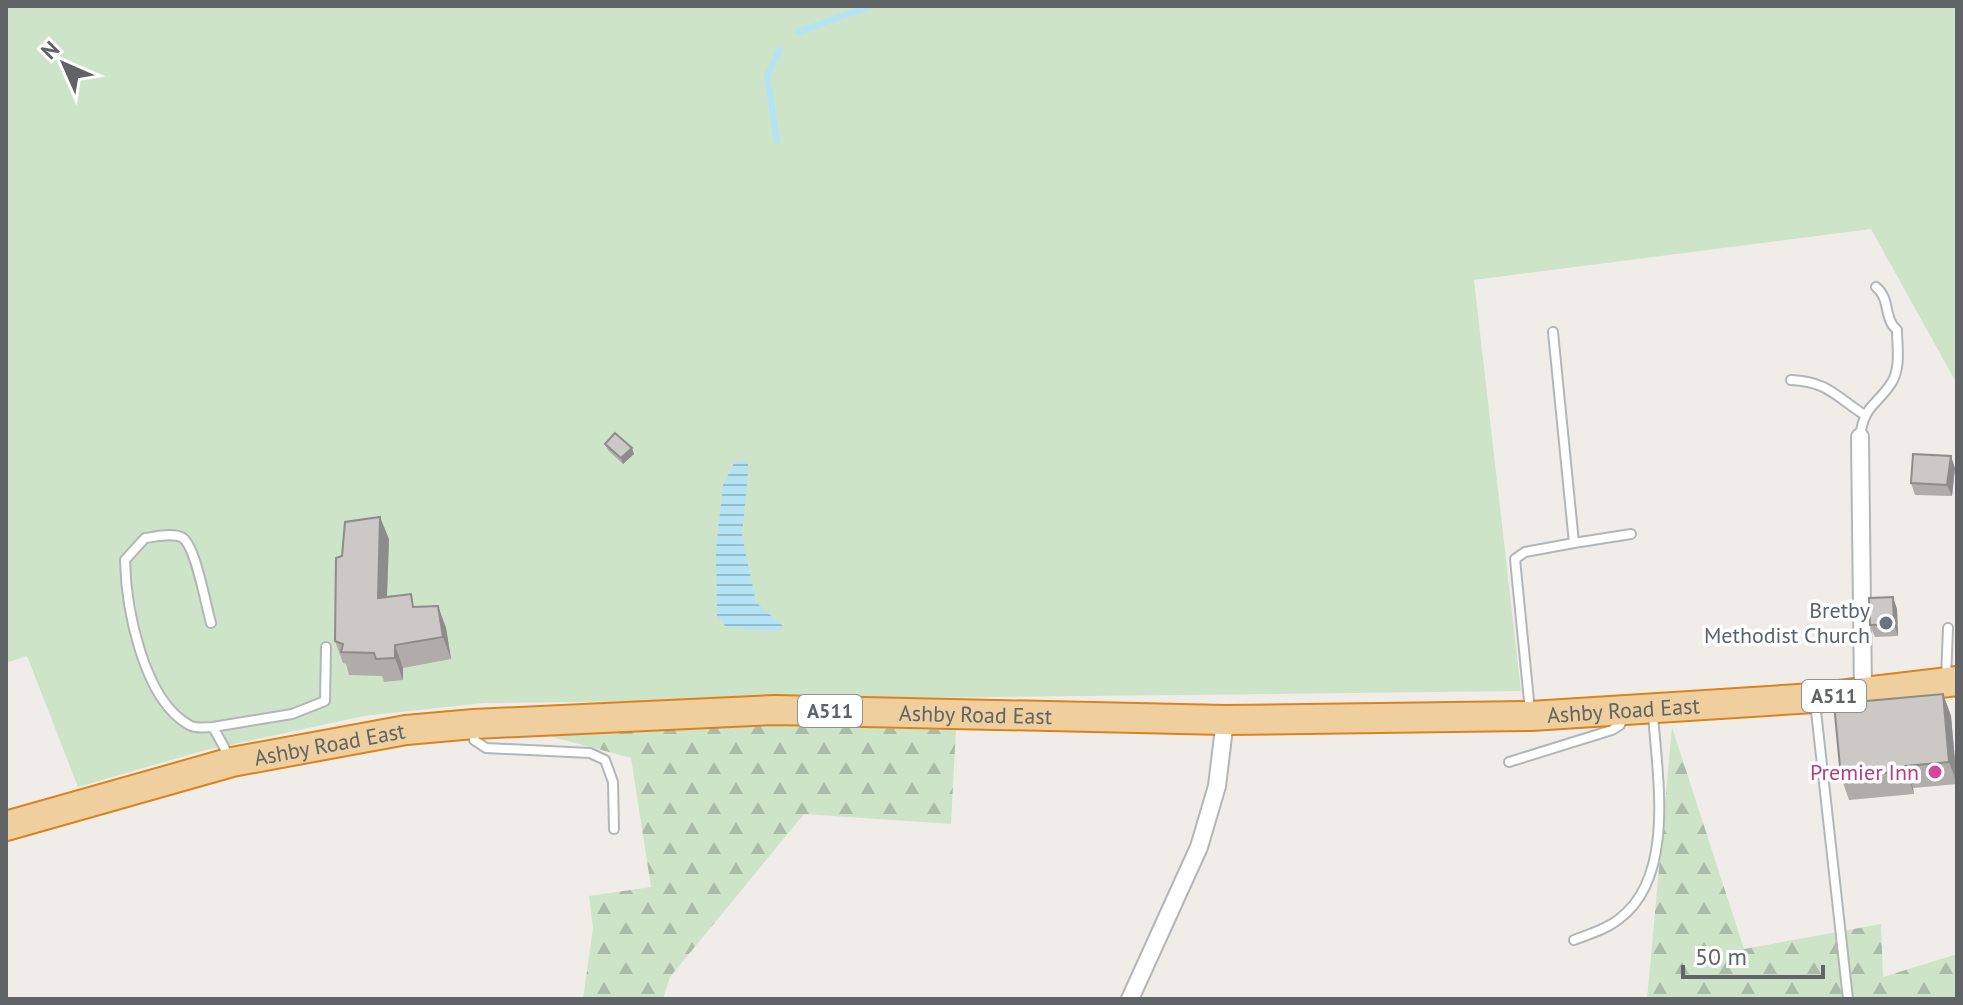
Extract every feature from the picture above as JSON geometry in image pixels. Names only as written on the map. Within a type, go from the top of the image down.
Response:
[{"type":"highway","name":"Ashby Road East","points":[[6,826],[232,762],[406,730],[474,724],[775,710],[1225,720],[1531,716],[1814,698],[1952,682]]},
{"type":"street","points":[[1860,437],[1863,693]]},
{"type":"street","points":[[1130,999],[1199,847],[1217,786],[1225,720]]},
{"type":"lane","points":[[1860,437],[1863,414],[1892,382],[1897,368],[1897,330],[1889,323],[1887,300],[1876,287]]},
{"type":"lane","points":[[1553,332],[1574,543]]},
{"type":"lane","points":[[1791,380],[1817,382],[1829,387],[1863,414]]},
{"type":"lane","points":[[1531,716],[1515,559],[1525,552],[1631,534]]},
{"type":"lane","points":[[211,623],[191,549],[183,538],[172,535],[145,538],[125,560],[126,583],[146,672],[169,709],[191,727],[213,727],[292,714],[325,701],[326,647]]},
{"type":"lane","points":[[1948,628],[1952,682]]},
{"type":"lane","points":[[1814,698],[1848,999]]},
{"type":"lane","points":[[1509,762],[1612,730],[1649,709],[1659,812],[1654,867],[1634,905],[1619,920],[1574,940]]},
{"type":"lane","points":[[474,724],[474,740],[486,748],[590,753],[605,760],[613,782],[614,829]]},
{"type":"lane","points":[[213,727],[232,762]]},
{"type":"green space","points":[[6,6],[1957,6],[1957,384],[1871,229],[1474,280],[1521,691],[484,703],[364,716],[202,751],[78,787],[27,656],[6,663]]},
{"type":"green space","points":[[744,725],[956,730],[951,824],[804,814],[670,977],[663,999],[583,999],[593,928],[589,896],[651,887],[631,758],[534,732]]},
{"type":"green space","points":[[1672,727],[1744,949],[1881,924],[1883,977],[1957,954],[1957,999],[1647,999]]},
{"type":"water","points":[[742,460],[748,464],[748,472],[742,536],[756,602],[785,628],[774,631],[726,627],[717,616],[716,549],[723,485],[734,463]]},
{"type":"building","points":[[615,433],[632,448],[621,458],[605,444]]},
{"type":"building","points":[[1913,454],[1951,456],[1947,485],[1911,483]]},
{"type":"building","points":[[380,517],[378,598],[411,594],[413,607],[438,606],[443,637],[395,645],[395,658],[376,659],[374,653],[341,652],[343,644],[335,641],[336,558],[342,556],[345,522]]},
{"type":"building","points":[[1893,597],[1894,624],[1870,625],[1869,598]]},
{"type":"building","points":[[1943,694],[1949,762],[1905,766],[1906,771],[1841,777],[1834,704]]},
{"type":"waterway","points":[[798,32],[871,6]]},
{"type":"waterway","points":[[777,141],[767,76],[780,50]]},
{"type":"place","name":"Bretby Methodist Church","points":[[1886,623]]},
{"type":"place","name":"Premier Inn","points":[[1935,772]]}]
